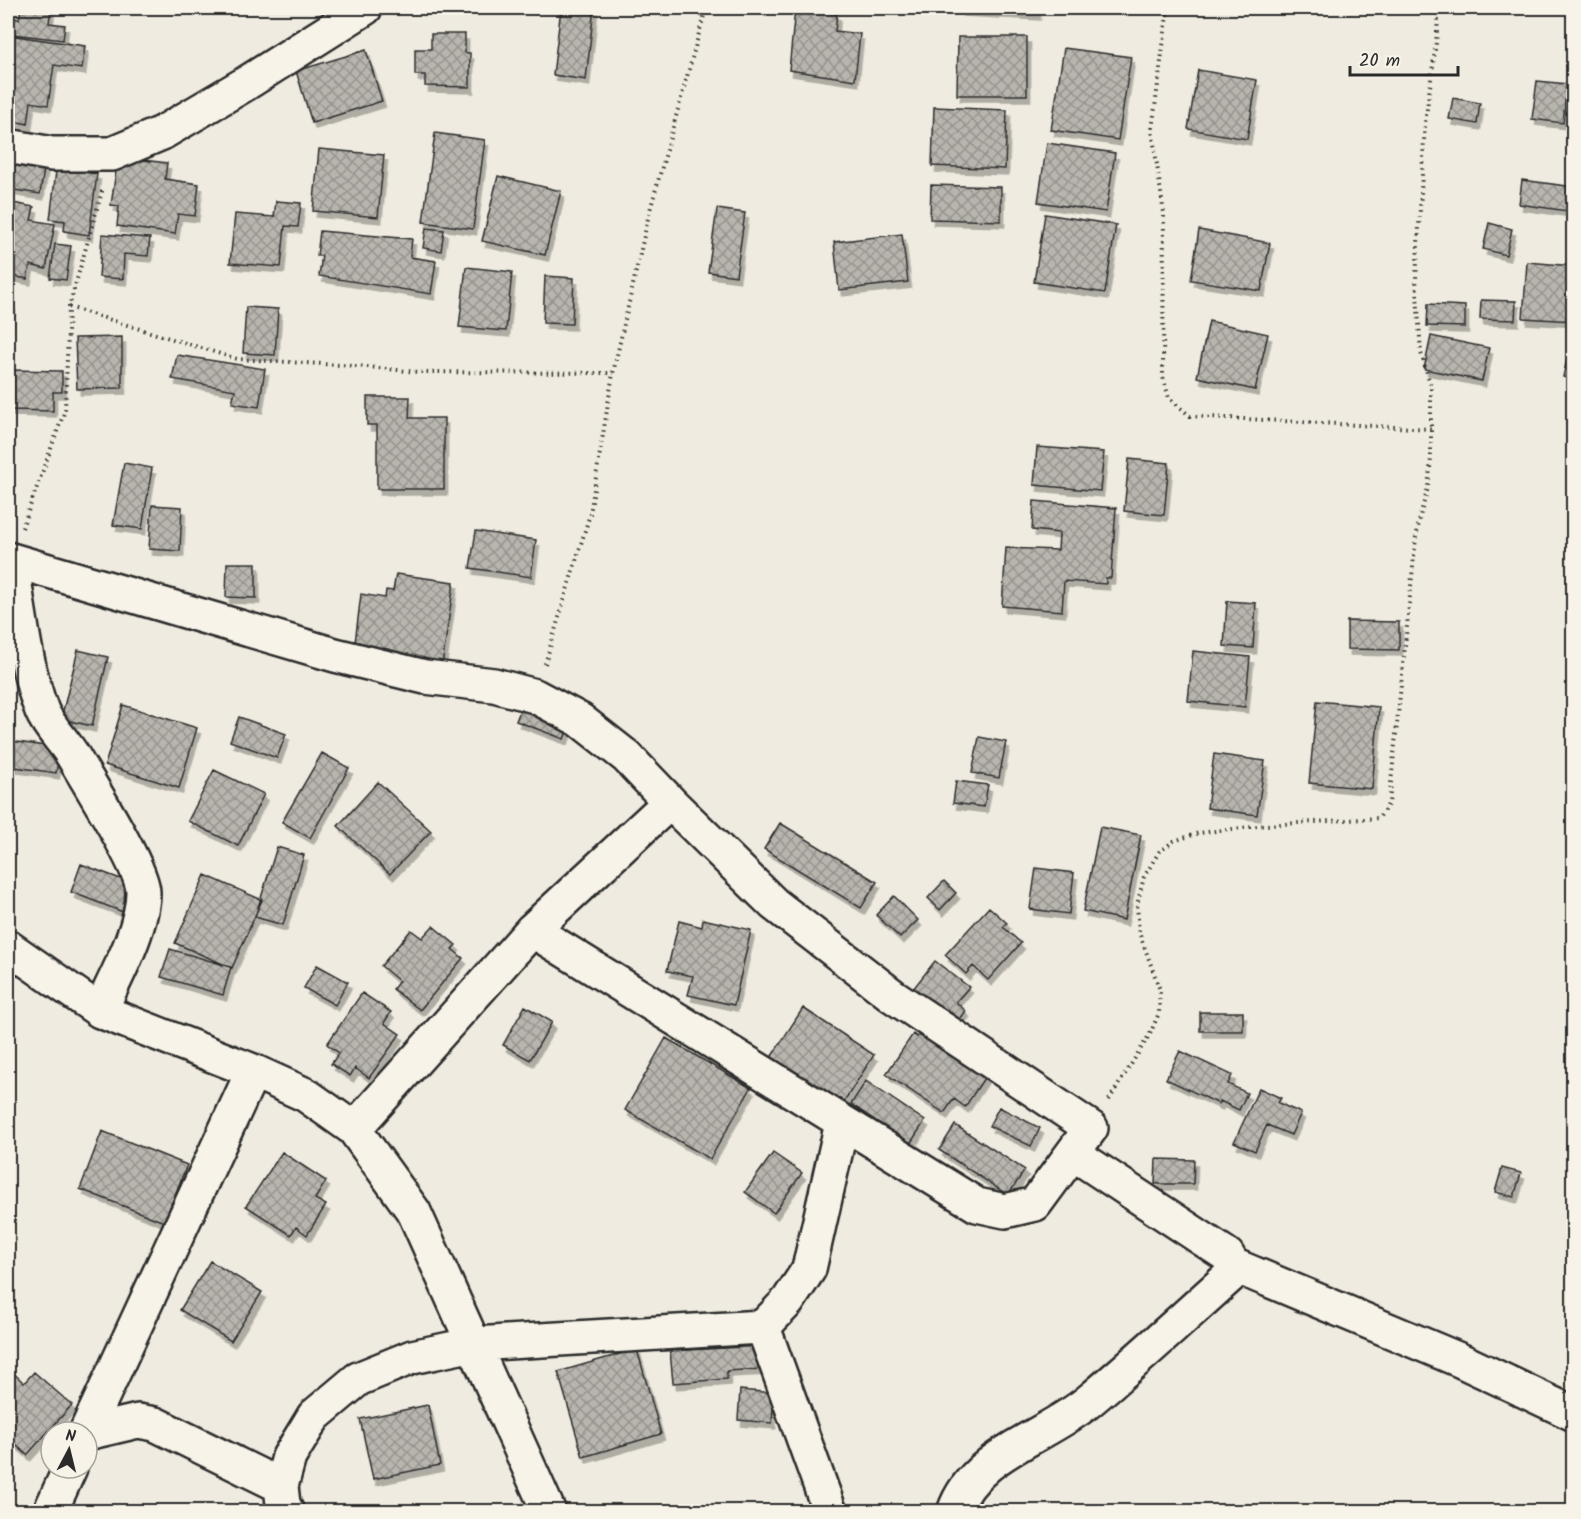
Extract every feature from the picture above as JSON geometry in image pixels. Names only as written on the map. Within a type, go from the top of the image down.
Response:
[{"type":"street","points":[[8,146],[52,154],[112,154],[162,133],[365,8]]},
{"type":"street","points":[[100,1011],[129,947],[142,908],[143,890],[140,876],[98,799],[65,742],[43,714],[33,681],[9,560],[335,655],[425,677],[495,685],[535,696],[580,720],[627,757],[774,904],[1083,1141],[1227,1255],[1233,1265],[1462,1361],[1574,1414]]},
{"type":"street","points":[[354,1129],[532,930],[670,802]]},
{"type":"street","points":[[532,930],[977,1205],[1005,1211],[1035,1204],[1083,1141]]},
{"type":"street","points":[[8,947],[100,1011],[253,1071],[306,1095],[354,1129],[414,1212],[549,1512]]},
{"type":"street","points":[[93,1420],[253,1071]]},
{"type":"street","points":[[99,1429],[138,1421],[155,1424],[284,1499],[289,1458],[314,1416],[358,1379],[412,1356],[474,1344],[763,1327],[788,1301],[809,1269],[842,1123]]},
{"type":"street","points":[[954,1512],[959,1497],[981,1469],[1087,1403],[1230,1276],[1233,1265]]},
{"type":"street","points":[[763,1327],[830,1512]]},
{"type":"street","points":[[50,1512],[65,1480]]},
{"type":"path","points":[[535,696],[590,514],[613,373],[649,214],[706,8]]},
{"type":"path","points":[[1168,8],[1152,130],[1164,214],[1163,377],[1169,398],[1190,416],[1431,429]]},
{"type":"path","points":[[1083,1141],[1150,1034],[1159,1013],[1160,990],[1139,932],[1137,905],[1144,877],[1159,852],[1174,841],[1199,833],[1266,825],[1379,818],[1389,803],[1416,537],[1428,488],[1431,459],[1431,387],[1421,353],[1416,279],[1425,123],[1439,8]]},
{"type":"path","points":[[9,560],[65,410],[69,308],[112,154]]},
{"type":"path","points":[[69,308],[237,359],[418,372],[613,373]]},
{"type":"building","points":[[21,8],[51,8],[49,23],[65,25],[63,40],[12,34],[14,18],[19,19]]},
{"type":"building","points":[[561,8],[594,8],[586,80],[553,75]]},
{"type":"building","points":[[960,8],[1037,8],[1037,14],[960,10]]},
{"type":"building","points":[[795,9],[837,14],[835,31],[860,34],[855,80],[789,70]]},
{"type":"building","points":[[431,34],[465,34],[465,53],[470,53],[470,87],[425,86],[425,75],[415,75],[415,49],[431,49]]},
{"type":"building","points":[[8,35],[85,46],[82,69],[54,65],[48,105],[31,102],[28,124],[8,120]]},
{"type":"building","points":[[958,37],[1027,37],[1027,95],[957,95]]},
{"type":"building","points":[[1064,48],[1131,57],[1118,140],[1051,130]]},
{"type":"building","points":[[366,50],[382,101],[312,123],[296,71]]},
{"type":"building","points":[[1198,70],[1257,80],[1247,139],[1188,129]]},
{"type":"building","points":[[1537,81],[1567,84],[1563,123],[1532,119]]},
{"type":"building","points":[[1453,98],[1480,103],[1477,124],[1449,119]]},
{"type":"building","points":[[934,107],[1007,110],[1005,169],[932,166]]},
{"type":"building","points":[[435,133],[485,140],[473,229],[423,222]]},
{"type":"building","points":[[1047,143],[1115,153],[1106,212],[1038,202]]},
{"type":"building","points":[[319,149],[384,155],[378,217],[313,211]]},
{"type":"building","points":[[8,157],[45,163],[40,194],[8,189]]},
{"type":"building","points":[[118,157],[167,163],[165,179],[199,184],[195,216],[178,214],[175,234],[117,226],[119,206],[111,205]]},
{"type":"building","points":[[57,163],[77,165],[76,171],[97,174],[89,235],[64,231],[65,221],[50,219]]},
{"type":"building","points":[[498,176],[561,191],[545,255],[482,241]]},
{"type":"building","points":[[1522,180],[1574,187],[1574,212],[1519,204]]},
{"type":"building","points":[[931,185],[1001,187],[1001,221],[930,219]]},
{"type":"building","points":[[276,201],[301,203],[298,227],[285,226],[281,267],[230,263],[235,214],[274,217]]},
{"type":"building","points":[[8,202],[34,207],[31,220],[55,224],[46,269],[30,265],[27,279],[8,275]]},
{"type":"building","points":[[717,209],[745,213],[736,276],[708,272]]},
{"type":"building","points":[[1045,214],[1116,225],[1105,293],[1034,282]]},
{"type":"building","points":[[1489,223],[1512,229],[1506,255],[1483,249]]},
{"type":"building","points":[[426,228],[444,230],[441,251],[423,248]]},
{"type":"building","points":[[1199,230],[1270,243],[1261,291],[1191,280]]},
{"type":"building","points":[[320,231],[412,239],[410,257],[436,261],[431,294],[319,276],[322,256],[317,256]]},
{"type":"building","points":[[102,234],[150,238],[148,256],[124,254],[123,279],[99,277]]},
{"type":"building","points":[[902,234],[908,282],[839,290],[834,242]]},
{"type":"building","points":[[55,244],[71,246],[66,280],[50,278]]},
{"type":"building","points":[[1527,262],[1574,266],[1574,321],[1523,318]]},
{"type":"building","points":[[466,267],[512,272],[506,331],[459,327]]},
{"type":"building","points":[[545,276],[574,278],[572,324],[543,323]]},
{"type":"building","points":[[1481,300],[1516,301],[1515,320],[1480,319]]},
{"type":"building","points":[[1428,304],[1465,306],[1465,327],[1427,326]]},
{"type":"building","points":[[8,305],[12,305],[8,340]]},
{"type":"building","points":[[246,307],[278,309],[275,355],[243,353]]},
{"type":"building","points":[[1209,321],[1268,334],[1255,390],[1197,377]]},
{"type":"building","points":[[1574,329],[1574,380],[1563,377]]},
{"type":"building","points":[[1431,336],[1489,348],[1482,381],[1424,369]]},
{"type":"building","points":[[122,337],[122,388],[77,389],[75,338]]},
{"type":"building","points":[[177,355],[265,369],[259,407],[232,403],[235,390],[172,379]]},
{"type":"building","points":[[10,370],[62,371],[62,392],[53,392],[53,411],[8,410],[8,388],[11,388]]},
{"type":"building","points":[[367,397],[410,397],[409,418],[444,418],[444,489],[377,489],[377,425],[367,425]]},
{"type":"building","points":[[1037,447],[1104,452],[1100,491],[1034,485]]},
{"type":"building","points":[[1129,459],[1169,463],[1164,515],[1124,511]]},
{"type":"building","points":[[124,463],[152,468],[142,529],[113,525]]},
{"type":"building","points":[[1034,501],[1116,508],[1111,578],[1106,578],[1106,584],[1064,581],[1062,611],[1002,606],[1006,548],[1058,550],[1059,533],[1032,530]]},
{"type":"building","points":[[152,505],[182,507],[180,551],[149,549]]},
{"type":"building","points":[[476,531],[536,540],[531,577],[470,568]]},
{"type":"building","points":[[227,563],[256,563],[256,598],[226,597]]},
{"type":"building","points":[[396,574],[454,582],[442,666],[354,651],[361,594],[385,598],[386,590],[393,591]]},
{"type":"building","points":[[1227,601],[1256,603],[1253,648],[1224,646]]},
{"type":"building","points":[[1347,621],[1399,622],[1399,650],[1347,649]]},
{"type":"building","points":[[78,650],[108,657],[92,726],[61,719]]},
{"type":"building","points":[[1193,651],[1250,657],[1245,707],[1188,701]]},
{"type":"building","points":[[524,700],[572,718],[564,739],[516,721]]},
{"type":"building","points":[[1317,701],[1379,707],[1372,789],[1309,783]]},
{"type":"building","points":[[123,705],[197,728],[179,788],[105,765]]},
{"type":"building","points":[[239,717],[286,734],[277,758],[230,741]]},
{"type":"building","points":[[979,737],[1006,742],[999,778],[972,773]]},
{"type":"building","points":[[10,741],[60,748],[56,773],[8,766]]},
{"type":"building","points":[[322,753],[349,768],[310,838],[282,822]]},
{"type":"building","points":[[1214,754],[1265,761],[1257,815],[1207,808]]},
{"type":"building","points":[[214,770],[264,794],[238,846],[188,821]]},
{"type":"building","points":[[956,781],[988,785],[984,807],[953,803]]},
{"type":"building","points":[[378,782],[431,831],[390,874],[338,826]]},
{"type":"building","points":[[780,823],[877,882],[861,908],[764,849]]},
{"type":"building","points":[[1100,827],[1141,835],[1124,920],[1083,911]]},
{"type":"building","points":[[277,847],[304,855],[283,925],[255,917]]},
{"type":"building","points":[[81,864],[139,886],[128,914],[71,892]]},
{"type":"building","points":[[1036,868],[1074,873],[1069,914],[1030,909]]},
{"type":"building","points":[[205,875],[262,900],[232,968],[175,943]]},
{"type":"building","points":[[944,881],[956,893],[940,910],[928,898]]},
{"type":"building","points":[[894,896],[918,920],[900,938],[876,915]]},
{"type":"building","points":[[989,907],[1007,923],[1003,927],[1021,943],[988,980],[973,966],[966,974],[945,955]]},
{"type":"building","points":[[703,919],[751,930],[734,1005],[688,995],[693,976],[667,971],[679,921],[702,927]]},
{"type":"building","points":[[433,926],[456,945],[452,949],[463,958],[420,1010],[393,989],[399,981],[381,966],[411,930],[422,938]]},
{"type":"building","points":[[170,949],[231,967],[223,995],[161,977]]},
{"type":"building","points":[[935,961],[969,987],[956,1002],[966,1011],[954,1027],[909,994]]},
{"type":"building","points":[[317,965],[348,982],[335,1005],[304,988]]},
{"type":"building","points":[[362,993],[391,1012],[384,1023],[400,1034],[369,1078],[355,1068],[350,1076],[331,1064],[339,1053],[327,1044]]},
{"type":"building","points":[[525,1006],[552,1022],[530,1060],[503,1045]]},
{"type":"building","points":[[803,1008],[874,1055],[841,1106],[770,1059]]},
{"type":"building","points":[[1200,1012],[1243,1012],[1243,1031],[1200,1031]]},
{"type":"building","points":[[927,1023],[992,1066],[965,1107],[954,1099],[944,1113],[886,1074],[913,1034],[917,1037]]},
{"type":"building","points":[[666,1038],[751,1088],[710,1159],[625,1110]]},
{"type":"building","points":[[1180,1051],[1232,1075],[1228,1084],[1247,1093],[1239,1110],[1220,1101],[1219,1104],[1166,1079]]},
{"type":"building","points":[[866,1081],[925,1121],[910,1144],[851,1104]]},
{"type":"building","points":[[1259,1088],[1281,1098],[1278,1103],[1301,1113],[1291,1135],[1267,1125],[1255,1151],[1234,1142]]},
{"type":"building","points":[[999,1107],[1040,1128],[1031,1146],[989,1126]]},
{"type":"building","points":[[955,1125],[1025,1170],[1008,1195],[939,1150]]},
{"type":"building","points":[[102,1131],[187,1165],[164,1222],[80,1189]]},
{"type":"building","points":[[282,1152],[326,1181],[315,1199],[326,1205],[307,1235],[296,1227],[291,1235],[246,1206]]},
{"type":"building","points":[[773,1153],[802,1173],[774,1213],[745,1192]]},
{"type":"building","points":[[1156,1159],[1194,1160],[1193,1184],[1155,1184]]},
{"type":"building","points":[[1502,1168],[1521,1173],[1514,1197],[1495,1192]]},
{"type":"building","points":[[210,1261],[262,1292],[231,1341],[180,1310]]},
{"type":"building","points":[[763,1346],[764,1369],[727,1371],[727,1379],[673,1383],[670,1351]]},
{"type":"building","points":[[637,1349],[661,1434],[583,1457],[558,1372]]},
{"type":"building","points":[[8,1368],[24,1383],[34,1372],[72,1405],[58,1420],[39,1420],[39,1442],[27,1455],[8,1438]]},
{"type":"building","points":[[740,1390],[774,1393],[772,1423],[738,1420]]},
{"type":"building","points":[[428,1405],[440,1465],[373,1479],[360,1419]]},
{"type":"waterway","points":[[1564,1512],[1574,1506]]}]
